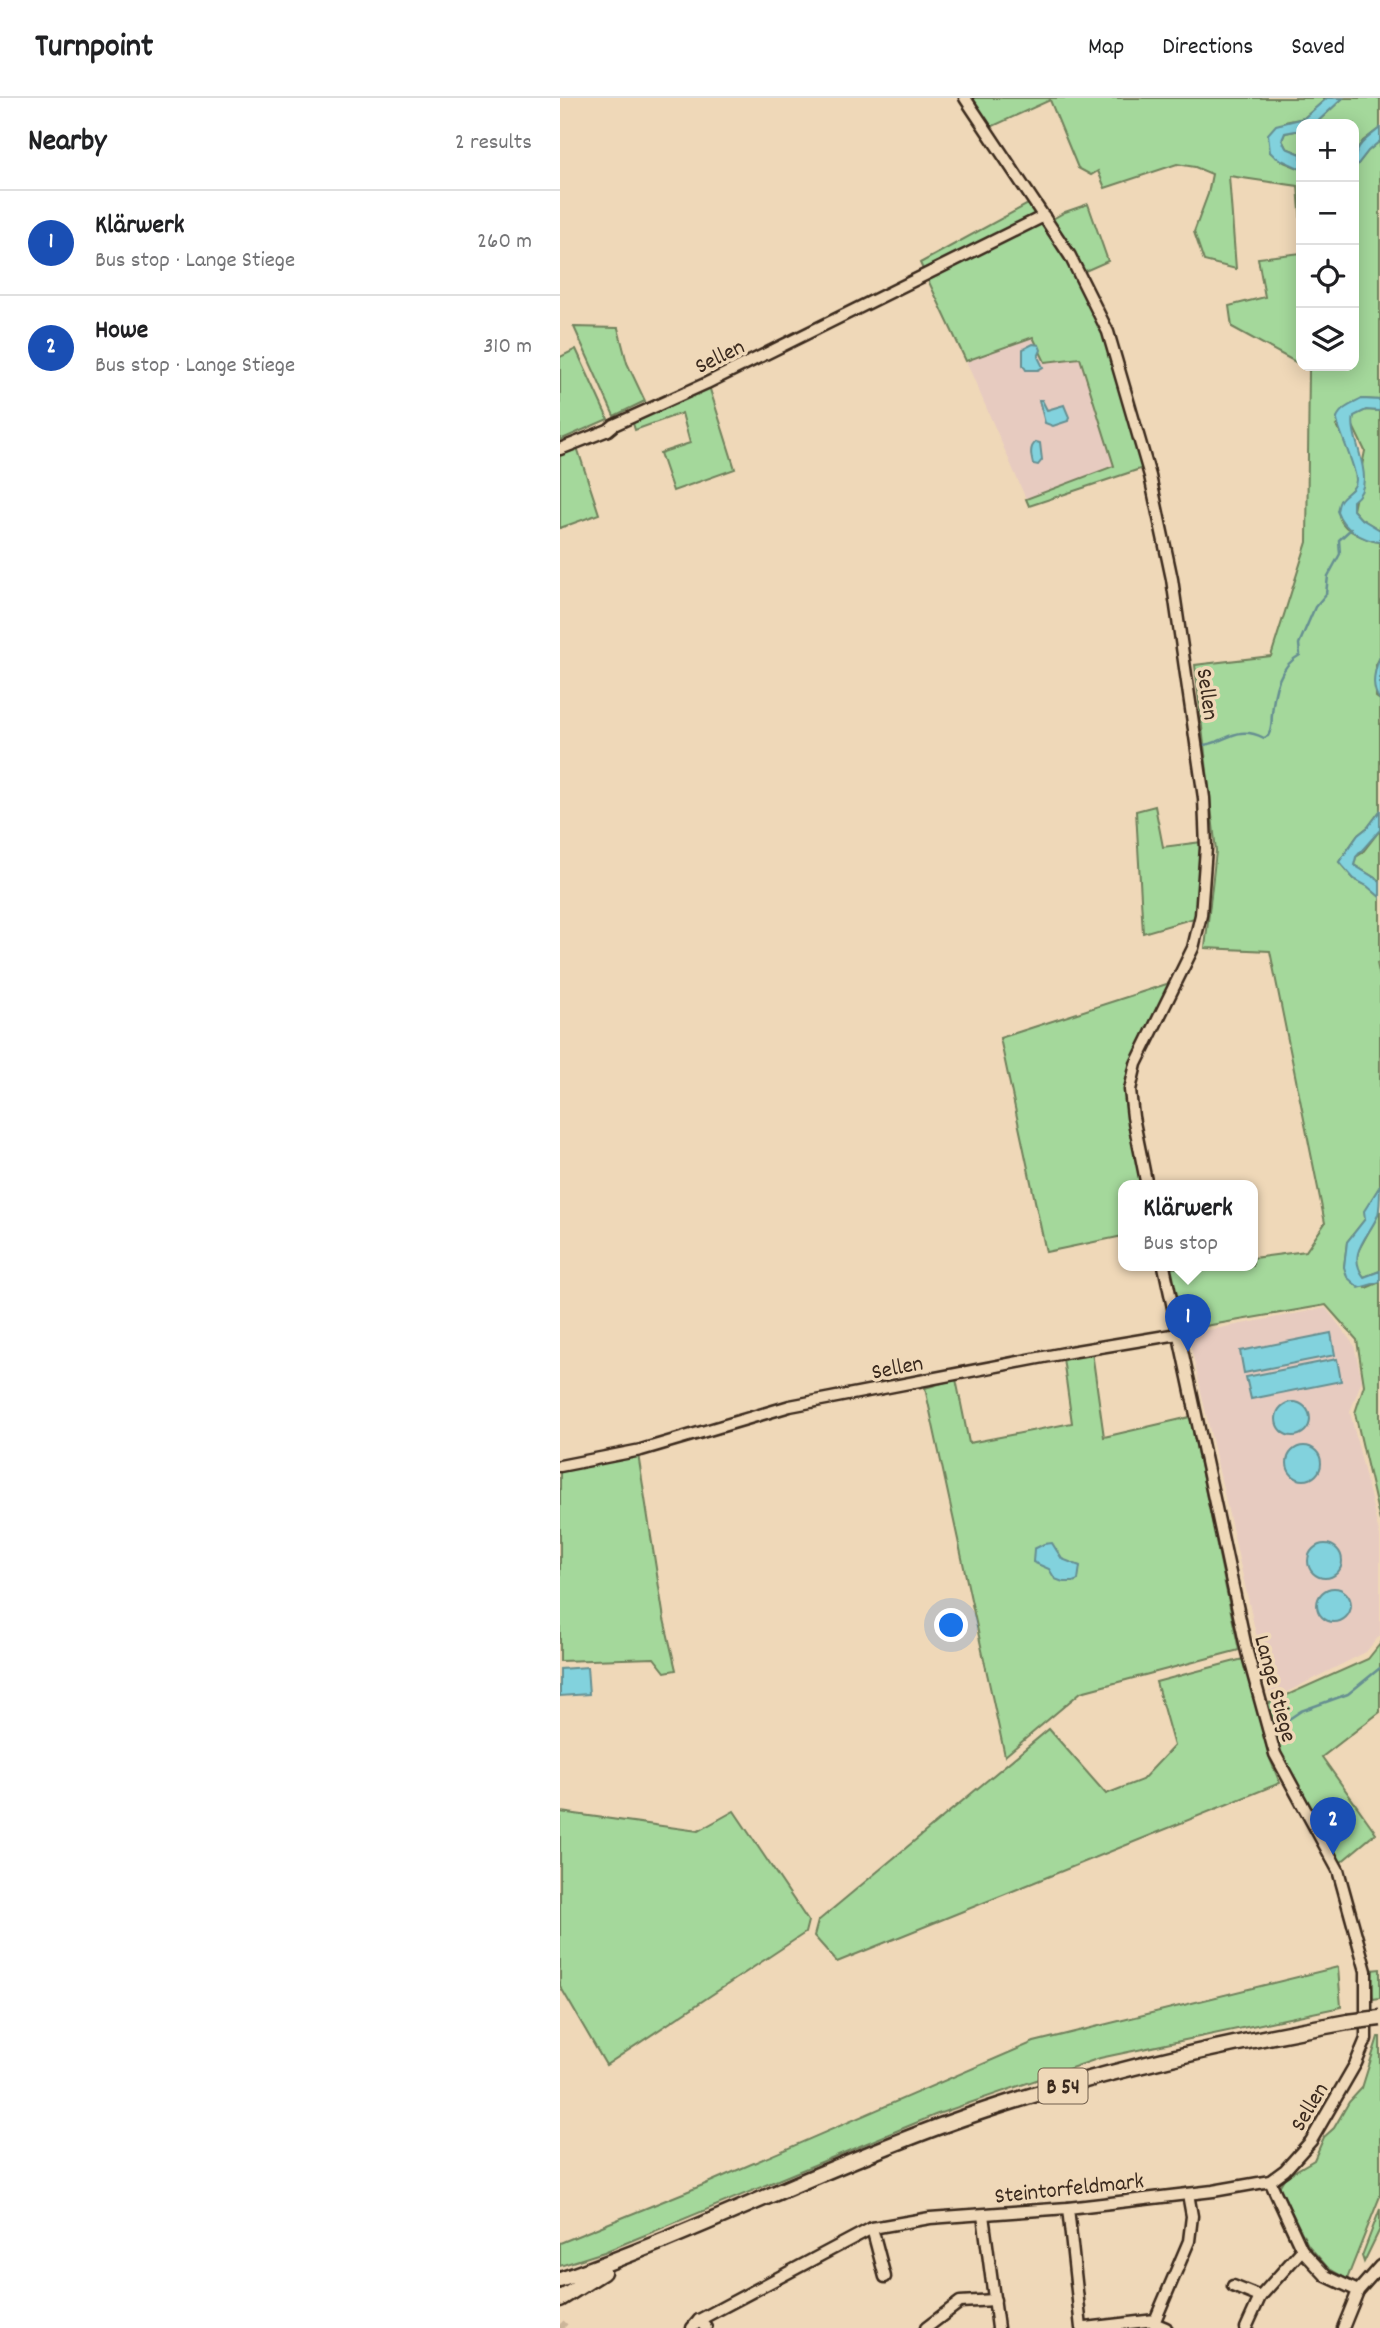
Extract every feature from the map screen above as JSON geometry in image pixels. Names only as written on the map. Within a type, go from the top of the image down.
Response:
[{"type":"highway","name":"B 54","points":[[560,2280],[632,2254],[878,2150],[1016,2100],[1186,2054],[1380,2018]]},
{"type":"highway","points":[[560,2300],[632,2254]]},
{"type":"street","name":"Sellen","points":[[965,98],[1070,256],[1108,332],[1150,476],[1172,579],[1204,798],[1206,848],[1201,915],[1193,948],[1136,1064],[1130,1090],[1146,1180]]},
{"type":"street","name":"Sellen","points":[[560,450],[707,383],[1044,216]]},
{"type":"street","points":[[1165,1271],[1178,1334]]},
{"type":"street","name":"Sellen","points":[[560,1465],[641,1450],[790,1406],[1178,1334]]},
{"type":"street","name":"Lange Stiege","points":[[1178,1334],[1247,1652],[1275,1754],[1338,1870],[1360,1947],[1366,1971],[1366,2039]]},
{"type":"street","name":"Sellen","points":[[1269,2181],[1285,2170],[1311,2141],[1356,2063],[1366,2039]]},
{"type":"street","points":[[1269,2181],[1302,2250],[1326,2276],[1358,2291]]},
{"type":"street","name":"Steintorfeldmark","points":[[699,2325],[872,2228],[930,2218],[1068,2208],[1188,2194],[1269,2181]]},
{"type":"street","points":[[1166,2328],[1154,2323],[1189,2241],[1192,2216],[1188,2194]]},
{"type":"street","points":[[1068,2208],[1084,2328],[1155,2320]]},
{"type":"street","points":[[983,2215],[998,2328]]},
{"type":"street","points":[[872,2228],[885,2277]]},
{"type":"street","points":[[1246,2328],[1260,2297],[1302,2250]]},
{"type":"street","points":[[1343,2328],[1358,2291],[1380,2266]]},
{"type":"street","points":[[1233,2286],[1260,2297]]},
{"type":"street","points":[[926,2328],[960,2302],[995,2300]]},
{"type":"shaded area","points":[[1033,337],[1080,358],[1114,467],[1026,499],[966,361]]},
{"type":"shaded area","points":[[1326,1308],[1354,1345],[1362,1380],[1350,1412],[1380,1537],[1380,1635],[1366,1652],[1271,1700],[1188,1334]]},
{"type":"green space","points":[[971,98],[1327,98],[1304,118],[1285,122],[1270,148],[1270,152],[1296,167],[1296,186],[1229,176],[1236,269],[1204,261],[1194,232],[1208,194],[1212,174],[1177,164],[1105,188],[1098,171],[1091,175],[1078,168],[1050,100],[991,127]]},
{"type":"green space","points":[[1343,98],[1380,98],[1380,128],[1359,146],[1359,119],[1320,119]]},
{"type":"green space","points":[[1296,131],[1296,152],[1286,148],[1282,140],[1285,133]]},
{"type":"green space","points":[[1380,141],[1380,400],[1362,399],[1336,426],[1351,454],[1357,478],[1355,486],[1340,501],[1340,519],[1352,531],[1380,542],[1380,657],[1376,665],[1376,697],[1380,700],[1380,811],[1358,835],[1339,862],[1354,879],[1368,886],[1380,897],[1380,961],[1377,963],[1380,977],[1380,1186],[1365,1211],[1365,1219],[1347,1242],[1344,1267],[1366,1288],[1380,1282],[1380,1521],[1355,1413],[1364,1385],[1357,1340],[1326,1305],[1182,1330],[1171,1271],[1258,1271],[1258,1257],[1306,1251],[1325,1223],[1270,951],[1205,948],[1216,851],[1195,665],[1271,656],[1307,542],[1309,371],[1359,371],[1359,163]]},
{"type":"green space","points":[[1028,204],[1066,259],[1104,336],[1143,468],[1029,506],[1026,499],[1114,466],[1080,358],[1045,362],[1033,337],[966,361],[920,263]]},
{"type":"green space","points":[[1088,204],[1108,261],[1083,272],[1051,220]]},
{"type":"green space","points":[[1296,254],[1296,362],[1232,327],[1229,306],[1265,297],[1258,258]]},
{"type":"green space","points":[[574,327],[618,328],[627,363],[645,401],[614,416]]},
{"type":"green space","points":[[576,349],[608,419],[560,440],[560,357]]},
{"type":"green space","points":[[708,383],[735,469],[673,491],[660,453],[690,443],[682,413],[635,430],[632,420]]},
{"type":"green space","points":[[1366,410],[1380,411],[1380,530],[1360,518],[1353,510],[1365,451],[1352,424],[1354,415]]},
{"type":"green space","points":[[576,444],[599,514],[560,528],[560,451]]},
{"type":"green space","points":[[1155,806],[1163,847],[1202,842],[1198,917],[1143,933],[1136,811]]},
{"type":"green space","points":[[1380,830],[1380,881],[1354,865],[1356,857]]},
{"type":"green space","points":[[1179,980],[1134,1064],[1127,1107],[1142,1180],[1118,1180],[1118,1237],[1046,1252],[1000,1038]]},
{"type":"green space","points":[[1380,1211],[1380,1271],[1364,1277],[1356,1266],[1357,1253]]},
{"type":"green space","points":[[1092,1352],[1104,1437],[1190,1417],[1239,1650],[1081,1692],[1005,1756],[925,1388],[956,1379],[969,1443],[1072,1423],[1063,1358]]},
{"type":"green space","points":[[638,1454],[664,1619],[676,1670],[665,1672],[654,1658],[560,1661],[560,1470]]},
{"type":"green space","points":[[1380,1644],[1380,1712],[1322,1757],[1376,1833],[1340,1863],[1279,1753],[1267,1704],[1368,1659]]},
{"type":"green space","points":[[1243,1659],[1270,1759],[1280,1783],[837,1962],[814,1936],[818,1921],[1049,1729],[1106,1794],[1142,1780],[1174,1746],[1156,1682]]},
{"type":"green space","points":[[734,1811],[808,1921],[805,1933],[606,2065],[560,1986],[560,1812],[698,1831]]},
{"type":"green space","points":[[1338,1967],[1341,2007],[1100,2058],[935,2115],[604,2252],[560,2266],[560,2243],[703,2185],[1034,2042]]},
{"type":"green space","points":[[1380,1969],[1380,1998],[1373,1999],[1371,1970]]},
{"type":"green space","points":[[1378,2037],[1380,2196],[1347,2279],[1328,2268],[1308,2245],[1279,2187],[1285,2177],[1314,2160],[1324,2137],[1334,2128],[1349,2102],[1362,2088]]},
{"type":"green space","points":[[1380,2209],[1380,2229],[1364,2262],[1362,2256]]},
{"type":"water","points":[[1327,98],[1343,98],[1320,119],[1300,119]]},
{"type":"water","points":[[1296,120],[1296,131],[1285,133],[1282,140],[1286,148],[1296,152],[1296,167],[1270,152],[1268,134],[1276,125]]},
{"type":"water","points":[[1380,128],[1380,141],[1359,163],[1359,147]]},
{"type":"water","points":[[1033,344],[1039,345],[1041,350],[1038,357],[1043,367],[1026,370],[1023,365],[1023,349]]},
{"type":"water","points":[[1362,399],[1380,400],[1380,411],[1366,410],[1354,416],[1353,425],[1364,483],[1361,493],[1353,501],[1353,510],[1360,518],[1380,530],[1380,542],[1354,533],[1337,511],[1340,501],[1356,480],[1337,418],[1344,409]]},
{"type":"water","points":[[1039,400],[1042,400],[1047,410],[1064,405],[1068,421],[1053,426],[1045,423]]},
{"type":"water","points":[[1036,442],[1040,443],[1042,460],[1038,465],[1033,464],[1031,455],[1032,446]]},
{"type":"water","points":[[1380,657],[1380,700],[1374,679]]},
{"type":"water","points":[[1380,811],[1380,830],[1356,857],[1354,865],[1380,881],[1380,897],[1354,879],[1339,862],[1358,835]]},
{"type":"water","points":[[1380,1186],[1378,1215],[1361,1245],[1357,1260],[1364,1277],[1380,1271],[1380,1282],[1359,1288],[1347,1277],[1344,1267],[1347,1242],[1365,1219],[1364,1211]]},
{"type":"water","points":[[1331,1333],[1335,1355],[1244,1373],[1240,1351]]},
{"type":"water","points":[[1337,1359],[1341,1381],[1251,1399],[1246,1377]]},
{"type":"water","points":[[1293,1402],[1305,1407],[1310,1419],[1305,1431],[1293,1436],[1281,1431],[1276,1419],[1281,1407]]},
{"type":"water","points":[[1304,1446],[1316,1451],[1321,1463],[1316,1475],[1304,1480],[1292,1475],[1287,1463],[1292,1451]]},
{"type":"water","points":[[1052,1543],[1062,1559],[1080,1566],[1078,1580],[1063,1582],[1055,1579],[1049,1569],[1033,1562],[1034,1549]]},
{"type":"water","points":[[1325,1544],[1337,1549],[1342,1561],[1337,1573],[1325,1578],[1313,1573],[1308,1561],[1313,1549]]},
{"type":"water","points":[[1334,1588],[1346,1593],[1351,1605],[1346,1617],[1334,1622],[1322,1617],[1317,1605],[1322,1593]]},
{"type":"water","points":[[587,1667],[589,1694],[560,1696],[560,1669]]},
{"type":"waterway","points":[[1202,745],[1237,734],[1254,734],[1264,738],[1268,736],[1274,697],[1282,672],[1300,655],[1299,644],[1315,607],[1326,594],[1328,576],[1340,554],[1339,540],[1351,529]]},
{"type":"waterway","points":[[1273,1722],[1286,1721],[1301,1711],[1348,1694],[1380,1668]]},
{"type":"tunnel","points":[[560,2324],[564,2328]]},
{"type":"place","name":"Klärwerk","points":[[1188,1352]]},
{"type":"place","name":"Howe","points":[[1333,1855]]}]
